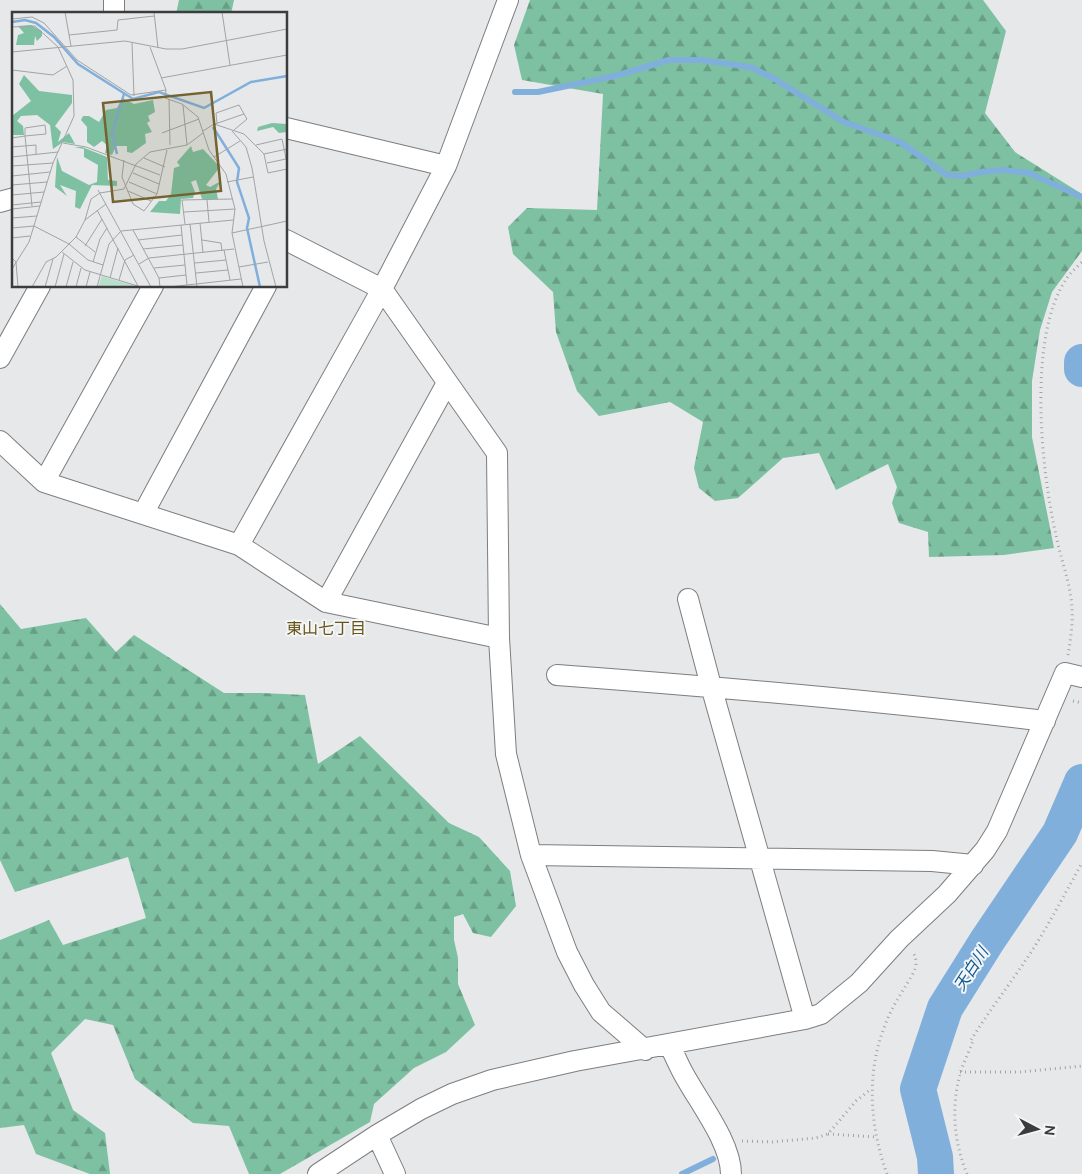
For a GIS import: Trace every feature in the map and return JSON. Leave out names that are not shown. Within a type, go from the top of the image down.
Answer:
[{"type":"street","points":[[239,545],[382,289],[446,166],[508,0]]},
{"type":"street","points":[[288,128],[446,166]]},
{"type":"street","points":[[288,244],[382,289],[496,453],[499,638],[506,754],[531,854],[567,952],[584,985],[602,1012],[645,1050]]},
{"type":"street","points":[[0,358],[39,288]]},
{"type":"street","points":[[44,482],[152,288]]},
{"type":"street","points":[[143,514],[265,288]]},
{"type":"street","points":[[326,602],[447,383]]},
{"type":"street","points":[[0,441],[44,482],[239,545],[326,602],[499,638]]},
{"type":"street","points":[[688,599],[805,1019]]},
{"type":"street","points":[[557,675],[711,686],[913,705],[1045,721]]},
{"type":"street","points":[[318,1174],[421,1109],[452,1094],[492,1080],[575,1061],[645,1050],[805,1019],[821,1014],[859,983],[974,865],[997,831],[1045,721],[1073,675]]},
{"type":"street","points":[[531,854],[932,861],[974,865]]},
{"type":"street","points":[[669,1044],[680,1067],[723,1141],[729,1158],[731,1174]]},
{"type":"street","points":[[377,1135],[395,1174]]},
{"type":"path","points":[[1073,675],[1072,600],[1056,536],[1044,462],[1041,375],[1046,334],[1051,313],[1067,278],[1082,262]]},
{"type":"path","points":[[966,1174],[960,1157],[955,1123],[956,1095],[960,1072],[973,1041],[971,1040],[988,1012],[1025,961],[1059,906],[1082,863]]},
{"type":"path","points":[[887,1174],[877,1137],[871,1089],[878,1045],[888,1018],[916,963],[915,955],[900,939]]},
{"type":"path","points":[[960,1072],[1020,1072],[1082,1066]]},
{"type":"path","points":[[828,1134],[856,1101],[871,1089]]},
{"type":"path","points":[[723,1141],[772,1142],[816,1138],[828,1134],[877,1137]]},
{"type":"green space","points":[[179,0],[234,0],[231,12],[176,12]]},
{"type":"green space","points":[[530,0],[983,0],[1006,31],[985,113],[1015,152],[1082,194],[1082,251],[1052,292],[1040,330],[1032,381],[1032,437],[1054,548],[1004,555],[929,557],[928,532],[899,523],[892,503],[897,487],[888,464],[836,490],[819,453],[783,458],[738,498],[715,501],[699,488],[694,468],[703,422],[670,402],[599,416],[577,391],[556,332],[553,292],[513,254],[508,227],[527,208],[597,210],[603,94],[522,80],[514,45]]},
{"type":"green space","points":[[0,604],[21,629],[86,618],[116,652],[134,635],[224,693],[305,695],[318,764],[360,736],[449,823],[479,837],[510,871],[516,906],[491,937],[473,933],[463,914],[454,917],[454,940],[458,958],[458,984],[475,1025],[446,1052],[414,1068],[374,1104],[370,1122],[280,1174],[249,1174],[229,1126],[193,1123],[135,1079],[113,1025],[85,1019],[51,1053],[73,1110],[105,1133],[110,1174],[90,1174],[36,1154],[24,1125],[0,1128],[0,940],[49,920],[63,945],[146,918],[128,857],[15,892],[0,860]]},
{"type":"waterway","points":[[515,92],[538,92],[615,76],[669,60],[701,60],[750,67],[773,78],[844,122],[900,142],[947,175],[963,176],[1004,170],[1029,173],[1082,197]]},
{"type":"waterway","name":"天白川","points":[[1082,362],[1082,369]]},
{"type":"waterway","name":"天白川","points":[[936,1174],[935,1157],[918,1089],[945,1008],[987,941],[1060,833],[1082,782]]},
{"type":"waterway","points":[[682,1174],[713,1159]]},
{"type":"district","name":"東山七丁目","points":[[326,628]]}]
